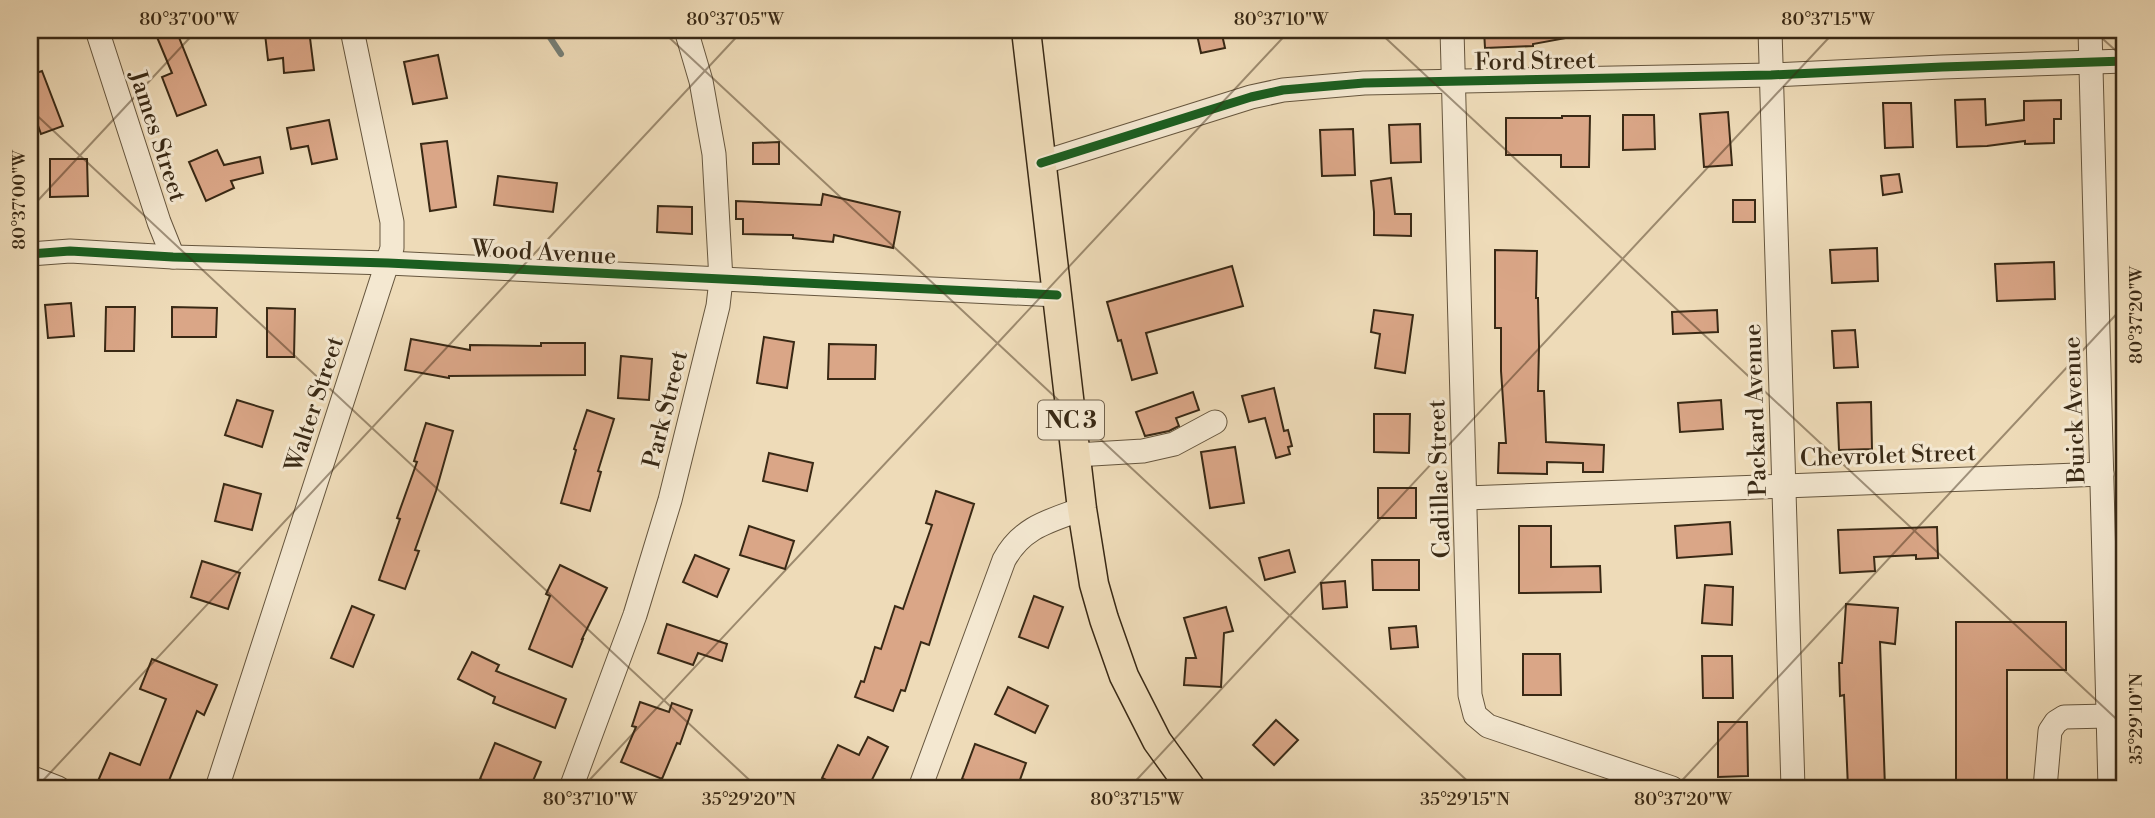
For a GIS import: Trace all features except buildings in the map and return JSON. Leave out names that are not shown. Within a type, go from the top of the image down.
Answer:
[{"type":"main road","name":"NC 3","points":[[1026,30],[1082,509],[1094,584],[1124,676],[1157,741],[1191,788]]},
{"type":"street","name":"James Street","points":[[97,30],[159,222],[173,257]]},
{"type":"street","name":"Walter Street","points":[[217,788],[392,248],[392,222],[352,30]]},
{"type":"street","name":"Park Street","points":[[571,788],[635,615],[670,500],[718,306],[721,280],[714,154],[701,81],[686,30]]},
{"type":"street","name":"Cadillac Street","points":[[1452,30],[1470,695],[1475,715],[1488,726],[1672,788]]},
{"type":"street","name":"Packard Avenue","points":[[1770,30],[1793,788]]},
{"type":"street","name":"Buick Avenue","points":[[2090,30],[2102,474],[2117,712],[2110,788]]},
{"type":"street","name":"Ford Street","points":[[1041,163],[1251,97],[1283,90],[1364,83],[1771,75],[1942,66],[2125,61]]},
{"type":"street","name":"Wood Avenue","points":[[30,254],[70,251],[173,257],[388,263],[1057,295]]},
{"type":"street","points":[[1076,455],[1153,449],[1174,444],[1215,422]]},
{"type":"street","name":"Chevrolet Street","points":[[1466,498],[2102,474]]},
{"type":"street","points":[[920,788],[1004,560],[1012,545],[1036,526],[1082,509]]},
{"type":"street","points":[[2045,788],[2050,731],[2056,722],[2064,717],[2117,712]]},
{"type":"street","points":[[30,778],[58,788]]},
{"type":"waterway","points":[[545,30],[561,54]]},
{"type":"cycle path","points":[[1041,163],[1251,97],[1283,90],[1364,83],[1771,75],[2125,61]]},
{"type":"cycle path","points":[[30,254],[70,251],[173,257],[388,263],[1057,295]]}]
